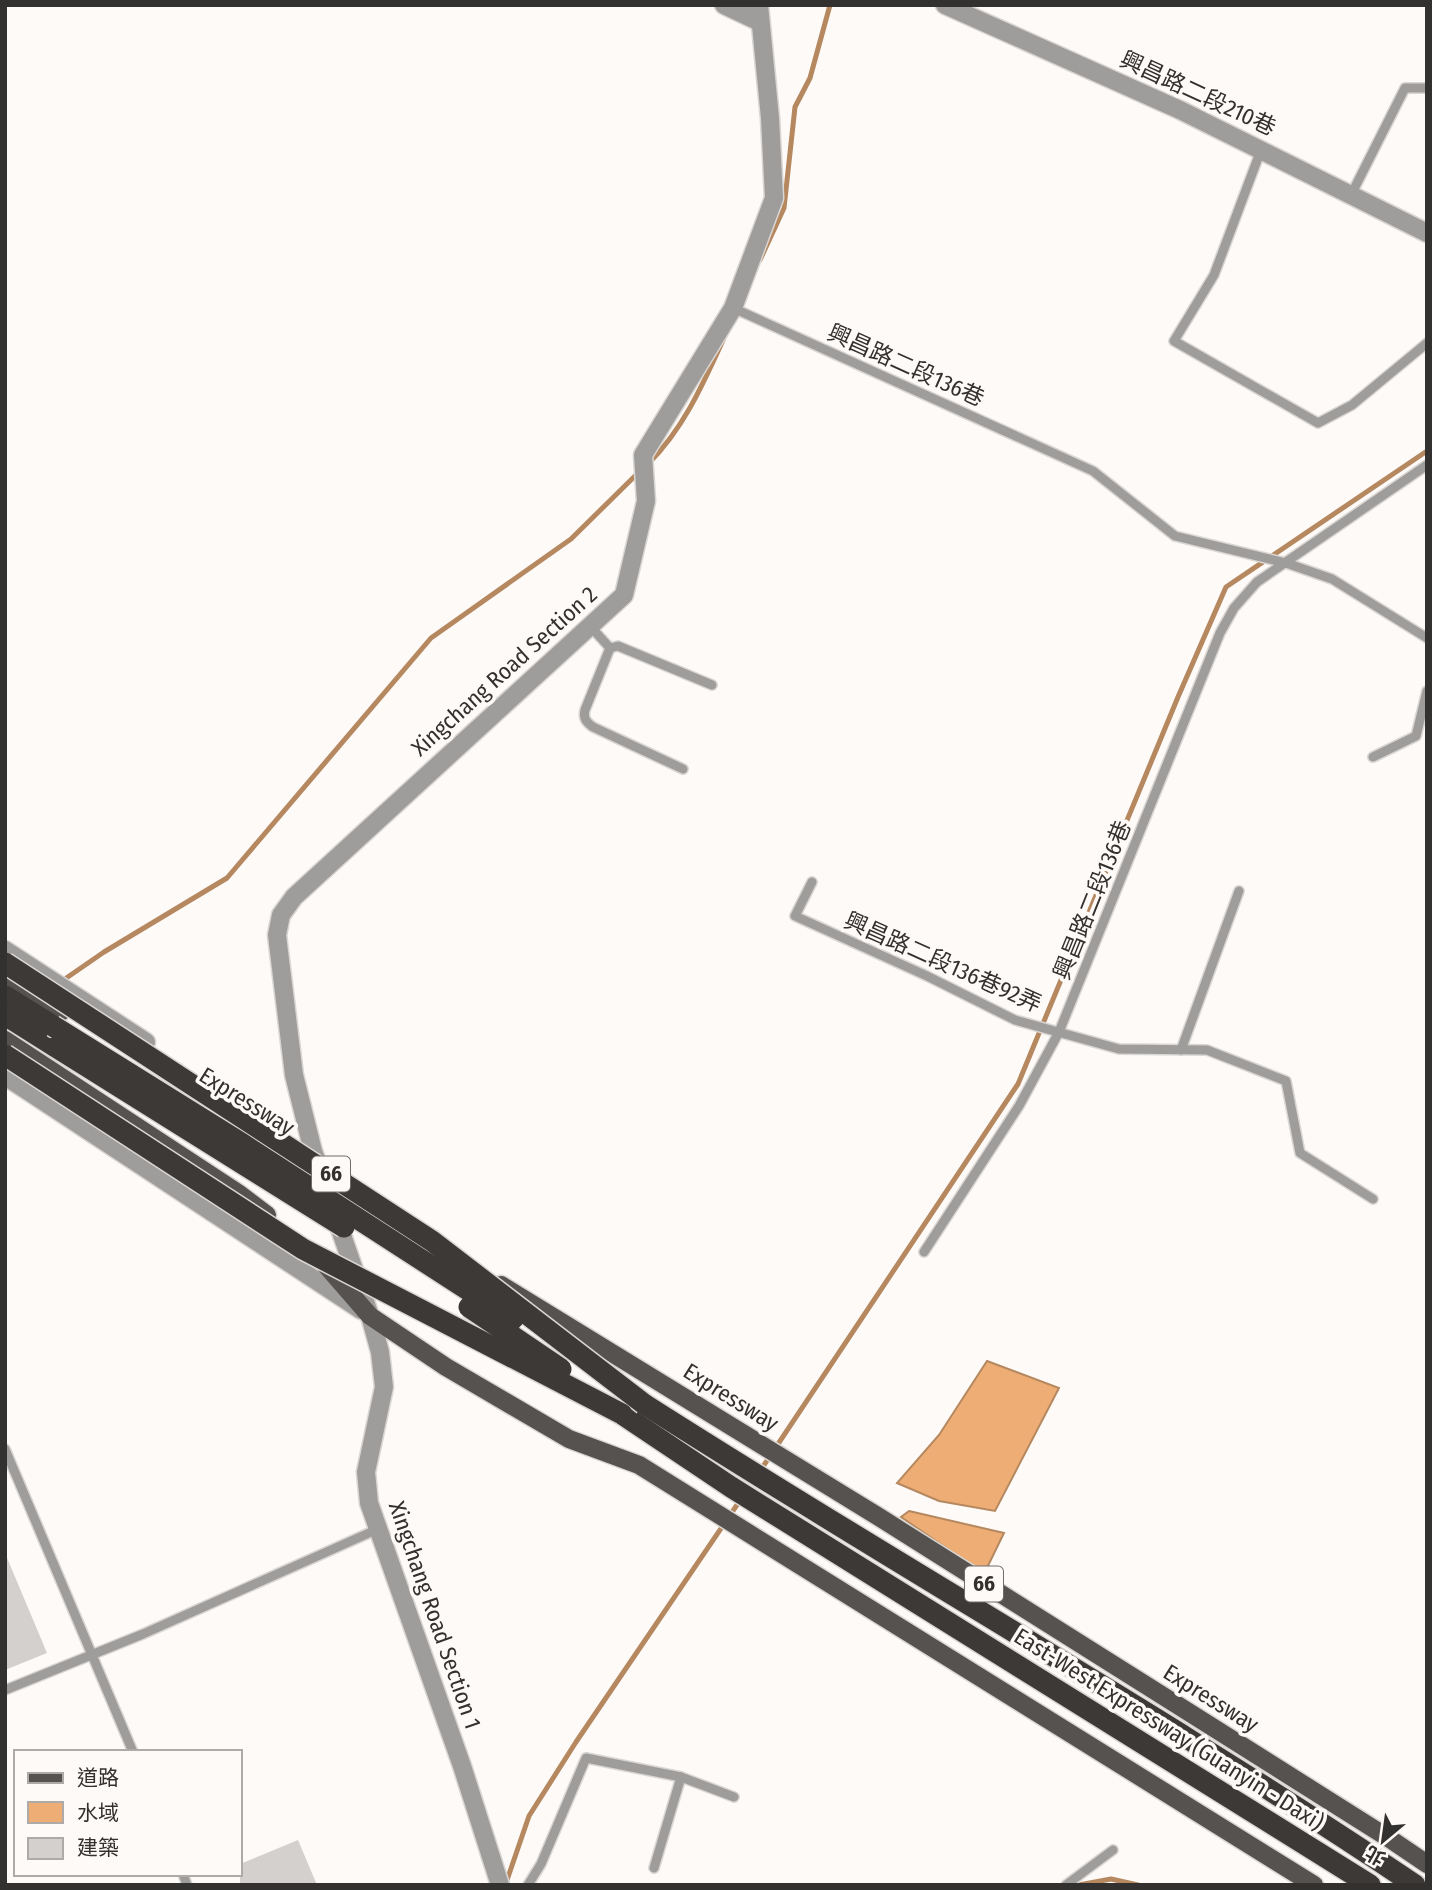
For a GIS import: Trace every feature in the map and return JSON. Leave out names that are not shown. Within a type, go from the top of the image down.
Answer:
[{"type":"highway","name":"66","points":[[5,963],[432,1241],[644,1404]]},
{"type":"highway","points":[[5,996],[241,1143],[644,1404]]},
{"type":"highway","points":[[5,1015],[429,1281],[577,1380],[622,1414]]},
{"type":"highway","name":"66","points":[[5,1055],[303,1250],[622,1414]]},
{"type":"highway","name":"East-West Expressway (Guanyin - Daxi)","points":[[644,1404],[1125,1700],[1415,1885]]},
{"type":"highway","name":"East-West Expressway (Guanyin - Daxi)","points":[[622,1414],[731,1487],[1370,1885]]},
{"type":"main road","name":"Expressway","points":[[5,976],[428,1244],[540,1307],[1427,1864]]},
{"type":"main road","points":[[5,1040],[238,1193],[312,1249],[370,1316],[446,1367],[569,1438],[639,1465],[1314,1885]]},
{"type":"street","points":[[724,5],[759,14]]},
{"type":"street","name":"興昌路二段210巷","points":[[945,5],[1180,110],[1427,233]]},
{"type":"street","name":"Xingchang Road Section 2","points":[[323,1178],[313,1151],[294,1075],[277,935],[281,915],[294,897],[624,595],[646,501],[643,455],[733,308],[774,198],[771,118],[759,14]]},
{"type":"street","name":"Expressway","points":[[5,950],[313,1151]]},
{"type":"street","points":[[5,1076],[370,1316]]},
{"type":"street","name":"Xingchang Road Section 1","points":[[323,1178],[380,1352],[384,1387],[366,1472],[369,1503],[462,1766],[500,1885]]},
{"type":"lane","points":[[1351,195],[1405,88],[1427,88]]},
{"type":"lane","points":[[1261,150],[1214,275],[1174,341],[1318,424],[1352,404],[1427,343]]},
{"type":"lane","name":"興昌路二段136巷","points":[[733,308],[1093,471],[1175,536],[1286,563],[1332,579],[1427,638]]},
{"type":"lane","name":"興昌路二段136巷","points":[[924,1252],[1019,1106],[1059,1032],[1220,633],[1234,608],[1257,582],[1427,465]]},
{"type":"lane","points":[[590,626],[610,648]]},
{"type":"lane","points":[[610,648],[618,646],[712,685]]},
{"type":"lane","points":[[610,648],[585,710],[586,721],[593,727],[683,769]]},
{"type":"lane","points":[[1373,757],[1416,736],[1427,691]]},
{"type":"lane","name":"興昌路二段136巷92弄","points":[[812,882],[795,916],[928,976],[1015,1020],[1119,1049],[1207,1051],[1286,1081],[1300,1153],[1373,1199]]},
{"type":"lane","points":[[1181,1050],[1239,891]]},
{"type":"lane","points":[[5,1449],[132,1750]]},
{"type":"lane","points":[[5,1690],[143,1634],[378,1529]]},
{"type":"lane","points":[[528,1885],[541,1864],[586,1758],[681,1777],[733,1797]]},
{"type":"lane","points":[[654,1868],[681,1777]]},
{"type":"lane","points":[[1066,1885],[1113,1850]]},
{"type":"water","points":[[987,1361],[1059,1388],[995,1511],[939,1501],[897,1483],[939,1435]]},
{"type":"water","points":[[909,1511],[1004,1533],[984,1574],[901,1517]]},
{"type":"building","points":[[5,1553],[47,1653],[5,1670]]},
{"type":"building","points":[[298,1840],[317,1885],[240,1885],[242,1863]]},
{"type":"waterway","points":[[760,260],[784,208],[795,107],[810,78],[830,5]]},
{"type":"waterway","points":[[648,464],[682,420],[724,338]]},
{"type":"waterway","points":[[760,1471],[1018,1084],[1226,587],[1427,451]]},
{"type":"waterway","points":[[62,981],[104,952],[227,878],[431,638],[571,539],[638,473]]},
{"type":"waterway","points":[[506,1883],[529,1816],[741,1499]]},
{"type":"waterway","points":[[1079,1885],[1111,1879],[1138,1885]]}]
